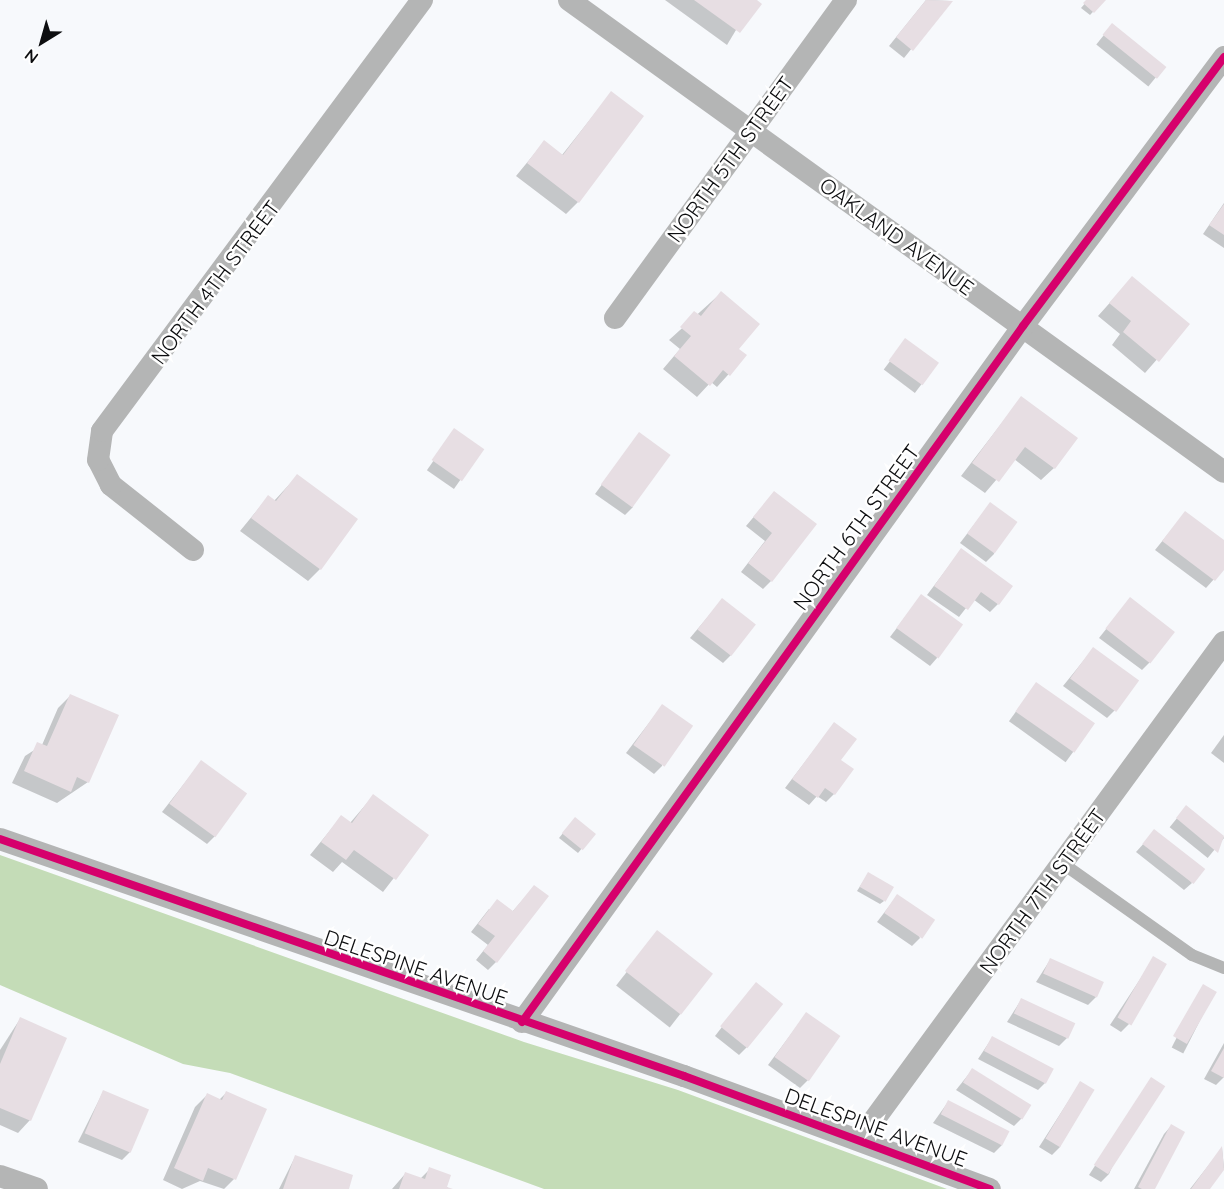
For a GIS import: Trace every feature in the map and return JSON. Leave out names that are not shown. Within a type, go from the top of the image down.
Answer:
[{"type":"street","name":"NORTH 4TH STREET","points":[[193,550],[107,479],[98,459],[102,431],[422,0]]},
{"type":"street","name":"OAKLAND AVENUE","points":[[569,0],[1224,472]]},
{"type":"street","name":"NORTH 5TH STREET","points":[[615,318],[846,0]]},
{"type":"street","name":"NORTH 6TH STREET","points":[[522,1022],[1023,326],[1224,57]]},
{"type":"street","name":"NORTH 7TH STREET","points":[[860,1139],[1224,642]]},
{"type":"street","name":"DELESPINE AVENUE","points":[[0,839],[860,1139],[990,1189]]},
{"type":"street","points":[[2,1181],[37,1189]]},
{"type":"lane","points":[[1062,863],[1192,955],[1224,968]]},
{"type":"green space","points":[[0,855],[524,1042],[678,1090],[947,1189],[544,1189],[230,1073],[183,1064],[0,985]]},
{"type":"building","points":[[694,0],[757,0],[762,4],[740,33]]},
{"type":"building","points":[[926,0],[953,1],[913,51],[896,37]]},
{"type":"building","points":[[1086,0],[1106,0],[1094,13],[1083,3]]},
{"type":"building","points":[[1112,23],[1166,67],[1157,79],[1103,35]]},
{"type":"building","points":[[611,91],[644,116],[579,203],[527,163],[544,140],[563,155]]},
{"type":"building","points":[[1224,204],[1224,235],[1209,225]]},
{"type":"building","points":[[1132,276],[1190,324],[1159,362],[1123,332],[1131,321],[1109,303]]},
{"type":"building","points":[[721,291],[760,324],[739,349],[747,355],[730,376],[723,370],[710,386],[674,356],[691,336],[680,327],[694,311],[701,316]]},
{"type":"building","points":[[905,338],[939,363],[923,385],[889,361]]},
{"type":"building","points":[[1021,396],[1078,438],[1055,469],[1025,447],[999,482],[972,463]]},
{"type":"building","points":[[454,428],[484,449],[462,481],[432,460]]},
{"type":"building","points":[[639,432],[671,455],[632,508],[601,485]]},
{"type":"building","points":[[297,474],[358,519],[321,570],[251,518],[268,495],[276,501]]},
{"type":"building","points":[[774,491],[817,524],[772,582],[748,563],[772,533],[753,517]]},
{"type":"building","points":[[990,502],[1018,522],[995,554],[967,534]]},
{"type":"building","points":[[1185,511],[1224,540],[1224,570],[1215,581],[1162,541]]},
{"type":"building","points":[[961,548],[1013,586],[999,605],[981,592],[968,610],[934,586]]},
{"type":"building","points":[[921,594],[963,625],[938,659],[896,628]]},
{"type":"building","points":[[1130,597],[1175,632],[1150,664],[1105,629]]},
{"type":"building","points":[[722,598],[756,624],[731,656],[697,630]]},
{"type":"building","points":[[1093,647],[1139,681],[1116,712],[1070,679]]},
{"type":"building","points":[[1036,682],[1095,723],[1074,753],[1015,711]]},
{"type":"building","points":[[70,694],[119,715],[89,783],[77,777],[71,792],[24,771],[37,742],[47,746]]},
{"type":"building","points":[[662,704],[693,726],[664,767],[633,745]]},
{"type":"building","points":[[834,722],[857,739],[841,760],[854,769],[835,795],[825,788],[818,798],[792,779]]},
{"type":"building","points":[[201,760],[247,794],[215,837],[169,804]]},
{"type":"building","points":[[373,794],[429,835],[396,880],[354,850],[346,860],[321,842],[341,815],[352,823]]},
{"type":"building","points":[[1186,805],[1224,836],[1218,853],[1176,818]]},
{"type":"building","points":[[575,817],[596,834],[583,850],[562,833]]},
{"type":"building","points":[[1154,829],[1205,869],[1194,884],[1142,844]]},
{"type":"building","points":[[868,872],[894,887],[885,902],[860,887]]},
{"type":"building","points":[[534,885],[549,896],[497,963],[483,951],[495,936],[478,924],[497,899],[513,911]]},
{"type":"building","points":[[897,894],[935,920],[922,939],[884,913]]},
{"type":"building","points":[[657,930],[713,974],[681,1015],[625,971]]},
{"type":"building","points":[[1153,956],[1167,964],[1131,1025],[1118,1017]]},
{"type":"building","points":[[1050,958],[1104,982],[1097,998],[1043,974]]},
{"type":"building","points":[[756,982],[783,1004],[747,1048],[720,1026]]},
{"type":"building","points":[[1203,984],[1217,992],[1187,1044],[1173,1036]]},
{"type":"building","points":[[1021,998],[1075,1023],[1068,1039],[1014,1013]]},
{"type":"building","points":[[806,1012],[840,1036],[809,1081],[774,1057]]},
{"type":"building","points":[[20,1017],[67,1038],[31,1121],[0,1108],[0,1064]]},
{"type":"building","points":[[992,1036],[1054,1069],[1046,1084],[984,1051]]},
{"type":"building","points":[[1224,1048],[1224,1078],[1211,1071]]},
{"type":"building","points":[[972,1068],[1031,1105],[1022,1120],[963,1082]]},
{"type":"building","points":[[1151,1077],[1165,1086],[1108,1174],[1094,1165]]},
{"type":"building","points":[[1080,1081],[1095,1090],[1060,1147],[1045,1138]]},
{"type":"building","points":[[103,1090],[149,1110],[131,1153],[85,1133]]},
{"type":"building","points":[[226,1091],[267,1109],[236,1180],[208,1168],[203,1181],[174,1168],[207,1093],[222,1100]]},
{"type":"building","points":[[948,1100],[1009,1131],[1002,1146],[941,1114]]},
{"type":"building","points":[[1171,1124],[1185,1132],[1155,1189],[1142,1189],[1138,1187]]},
{"type":"building","points":[[1222,1146],[1224,1170],[1210,1189],[1191,1189]]},
{"type":"building","points":[[295,1155],[353,1175],[349,1189],[283,1189]]},
{"type":"building","points":[[429,1167],[451,1175],[447,1187],[453,1189],[399,1189],[405,1172],[425,1179]]},
{"type":"cycle path","points":[[522,1022],[1023,326],[1224,57]]},
{"type":"cycle path","points":[[0,839],[684,1076],[990,1189]]}]
